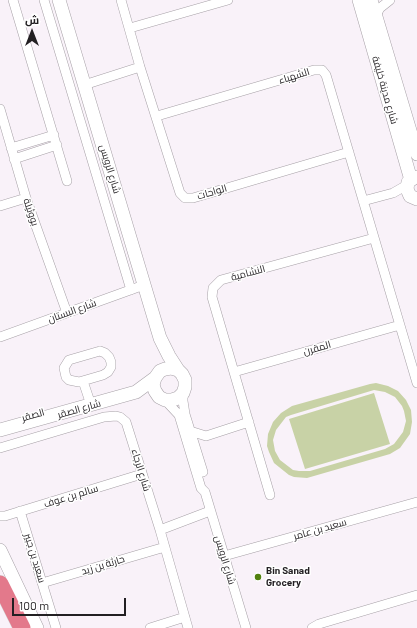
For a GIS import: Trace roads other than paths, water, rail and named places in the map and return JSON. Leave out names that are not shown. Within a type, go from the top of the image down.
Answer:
[{"type":"highway","points":[[0,584],[22,628]]},
{"type":"street","points":[[13,0],[67,181]]},
{"type":"street","points":[[44,0],[131,290]]},
{"type":"street","name":"شارع الرويس","points":[[59,0],[160,338],[178,370]]},
{"type":"street","name":"الواحات","points":[[121,0],[140,67],[157,116],[180,193],[185,198],[193,198],[349,152]]},
{"type":"street","points":[[130,28],[228,0]]},
{"type":"street","name":"شارع مدينة خليفة","points":[[359,0],[412,181],[408,193],[416,200]]},
{"type":"street","name":"شارع مدينة خليفة","points":[[371,0],[417,154]]},
{"type":"street","points":[[376,15],[380,8],[390,0]]},
{"type":"street","points":[[84,85],[140,67]]},
{"type":"street","name":"الشهباء","points":[[157,116],[314,70],[322,70],[326,75],[417,383]]},
{"type":"street","name":"بووثيلة","points":[[0,109],[1,120],[26,198],[67,313]]},
{"type":"street","points":[[11,148],[54,135]]},
{"type":"street","points":[[14,159],[56,145]]},
{"type":"street","points":[[363,201],[393,193],[412,181]]},
{"type":"street","points":[[393,193],[416,200]]},
{"type":"street","points":[[0,206],[26,198]]},
{"type":"street","name":"النشامية","points":[[270,495],[212,297],[213,288],[222,280],[374,238]]},
{"type":"street","name":"شارع البستان","points":[[0,337],[144,285]]},
{"type":"street","name":"المقرن","points":[[234,372],[400,325]]},
{"type":"street","name":"شارع الرويس","points":[[157,375],[161,359],[160,338]]},
{"type":"street","points":[[100,351],[106,353],[111,362],[111,367],[108,372],[83,381],[74,382],[66,377],[64,368],[69,360],[100,351]]},
{"type":"street","points":[[162,398],[172,400],[178,398],[183,393],[186,387],[185,380],[178,370],[171,368],[165,369],[157,375],[153,385],[155,391],[162,398],[179,415],[201,488],[205,492],[207,487],[190,431],[184,407],[183,393]]},
{"type":"street","name":"شارع الصقر","points":[[0,430],[136,392],[157,375]]},
{"type":"street","points":[[83,381],[89,399]]},
{"type":"street","name":"الصقر","points":[[0,424],[119,391],[136,392]]},
{"type":"street","name":"شارع الصقر","points":[[0,437],[137,399],[162,398]]},
{"type":"street","name":"شارع الرجاء","points":[[0,448],[87,422],[116,416],[120,417],[126,422],[160,530],[188,628]]},
{"type":"street","points":[[190,431],[206,436],[249,422]]},
{"type":"street","points":[[196,451],[206,436]]},
{"type":"street","name":"سالم بن عوف","points":[[0,516],[142,474]]},
{"type":"street","name":"شارع الرويس","points":[[205,492],[246,628]]},
{"type":"street","name":"سعيد بن عامر","points":[[224,556],[417,502]]},
{"type":"street","points":[[160,530],[210,511]]},
{"type":"street","name":"سعيد بن جبير","points":[[17,512],[56,628]]},
{"type":"street","name":"حارثة بن زيد","points":[[42,583],[165,547]]},
{"type":"street","points":[[0,550],[37,628]]},
{"type":"street","points":[[312,628],[319,624],[417,595]]},
{"type":"street","points":[[150,628],[184,617]]},
{"type":"place","name":"Bin Sanad Grocery","points":[[258,577]]}]
